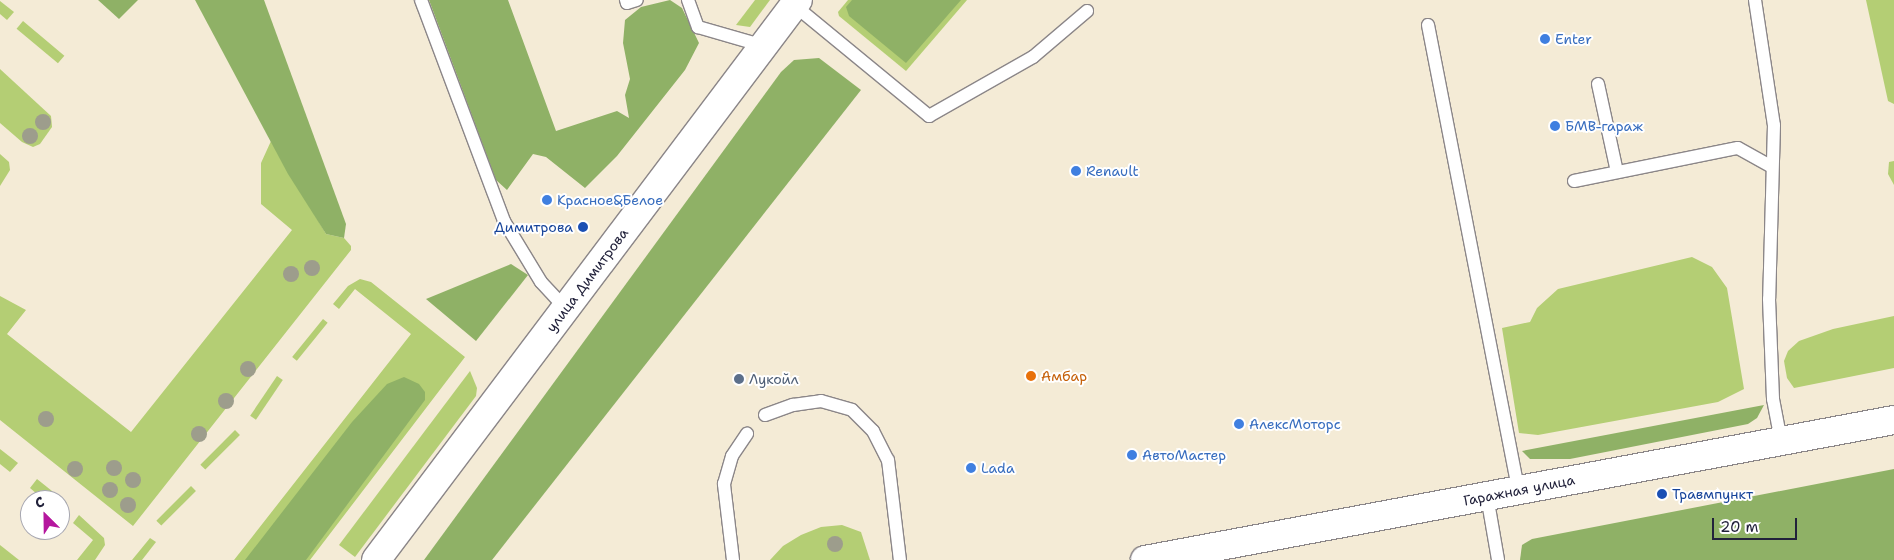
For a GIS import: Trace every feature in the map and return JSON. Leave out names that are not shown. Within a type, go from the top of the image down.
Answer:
[{"type":"street","name":"улица Димитрова","points":[[376,560],[796,3]]},
{"type":"street","name":"Гаражная улица","points":[[1157,559],[1894,420]]},
{"type":"lane","points":[[421,0],[504,221],[542,282],[566,309]]},
{"type":"lane","points":[[626,0],[627,4],[637,0]]},
{"type":"lane","points":[[688,0],[698,27],[764,46]]},
{"type":"lane","points":[[1754,0],[1774,125],[1771,166],[1769,299],[1774,399],[1782,441]]},
{"type":"lane","points":[[796,3],[929,116],[1033,57],[1087,11]]},
{"type":"lane","points":[[1428,25],[1518,490]]},
{"type":"lane","points":[[1598,84],[1617,172]]},
{"type":"lane","points":[[1574,181],[1738,148],[1771,166]]},
{"type":"lane","points":[[766,415],[793,405],[822,401],[852,410],[873,431],[888,460],[900,560]]},
{"type":"lane","points":[[733,560],[724,484],[732,456],[747,434]]},
{"type":"lane","points":[[1487,496],[1498,560]]},
{"type":"green space","points":[[98,0],[138,0],[119,19]]},
{"type":"green space","points":[[195,0],[264,0],[346,224],[344,238],[326,234],[288,174]]},
{"type":"green space","points":[[429,0],[508,0],[556,131],[617,111],[629,118],[625,95],[630,79],[623,43],[625,20],[641,7],[670,0],[682,8],[699,43],[685,70],[617,156],[585,188],[546,157],[533,154],[507,190],[496,180]]},
{"type":"green space","points":[[755,0],[770,0],[750,27],[736,25]]},
{"type":"green space","points":[[848,0],[967,0],[906,71],[839,16],[838,12]]},
{"type":"green space","points":[[852,0],[961,0],[906,63],[849,16],[846,7]]},
{"type":"green space","points":[[1866,0],[1894,0],[1894,104],[1888,101]]},
{"type":"green space","points":[[0,1],[14,12],[7,20],[0,14]]},
{"type":"green space","points":[[23,21],[64,56],[58,63],[17,29]]},
{"type":"green space","points":[[819,58],[861,90],[492,560],[424,560],[781,72],[794,60]]},
{"type":"green space","points":[[0,69],[51,116],[52,127],[40,144],[33,147],[22,142],[0,123]]},
{"type":"green space","points":[[271,141],[326,234],[344,238],[351,246],[351,250],[133,526],[0,420],[0,296],[26,310],[7,334],[131,432],[292,230],[261,204],[261,163]]},
{"type":"green space","points":[[0,154],[9,162],[10,170],[0,186]]},
{"type":"green space","points":[[1894,161],[1894,185],[1888,174],[1889,162]]},
{"type":"green space","points":[[1692,257],[1712,267],[1727,288],[1744,389],[1718,402],[1538,435],[1519,433],[1502,328],[1530,322],[1537,308],[1558,289]]},
{"type":"green space","points":[[511,264],[528,275],[476,341],[426,299]]},
{"type":"green space","points":[[360,279],[371,282],[465,357],[310,560],[234,560],[411,334],[355,289],[339,309],[333,304],[348,286]]},
{"type":"green space","points":[[1894,316],[1894,368],[1794,388],[1787,378],[1784,361],[1788,351],[1799,341],[1833,329]]},
{"type":"green space","points":[[323,319],[328,323],[297,361],[292,357]]},
{"type":"green space","points":[[470,371],[477,388],[476,396],[355,557],[339,545]]},
{"type":"green space","points":[[277,376],[283,380],[256,420],[250,416]]},
{"type":"green space","points":[[404,377],[419,384],[425,392],[425,400],[306,560],[245,560],[352,422],[387,384]]},
{"type":"green space","points":[[1764,405],[1757,418],[1748,424],[1570,459],[1530,459],[1522,451]]},
{"type":"green space","points":[[235,430],[240,435],[205,470],[200,465]]},
{"type":"green space","points":[[0,449],[18,463],[10,472],[0,464]]},
{"type":"green space","points":[[1894,469],[1894,560],[1520,560],[1522,545],[1532,539]]},
{"type":"green space","points":[[37,479],[51,490],[32,490],[30,488]]},
{"type":"green space","points":[[191,486],[196,491],[161,526],[156,521]]},
{"type":"green space","points":[[79,515],[104,538],[105,545],[95,560],[77,560],[93,540],[73,523]]},
{"type":"green space","points":[[842,525],[861,532],[870,560],[770,560],[783,546],[801,535],[821,527]]},
{"type":"green space","points":[[150,538],[156,542],[142,560],[132,560]]},
{"type":"green space","points":[[0,545],[19,560],[0,560]]},
{"type":"place","name":"Enter","points":[[1545,39]]},
{"type":"place","name":"БМВ-гараж","points":[[1555,126]]},
{"type":"place","name":"Renault","points":[[1076,171]]},
{"type":"place","name":"Красное&Белое","points":[[547,200]]},
{"type":"place","name":"Димитрова","points":[[583,227]]},
{"type":"place","name":"Амбар","points":[[1031,376]]},
{"type":"place","name":"Лукойл","points":[[739,379]]},
{"type":"place","name":"АлексМоторс","points":[[1239,424]]},
{"type":"place","name":"АвтоМастер","points":[[1132,455]]},
{"type":"place","name":"Lada","points":[[971,468]]},
{"type":"place","name":"Травмпункт","points":[[1662,494]]}]
